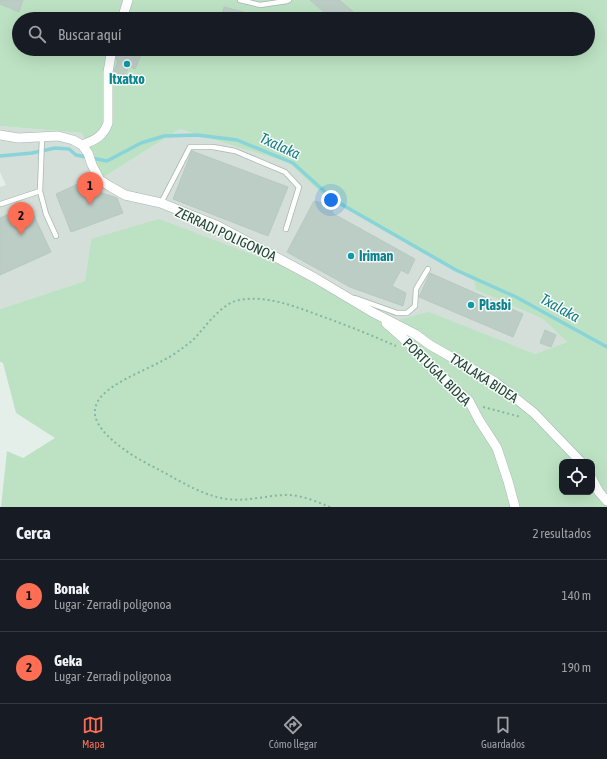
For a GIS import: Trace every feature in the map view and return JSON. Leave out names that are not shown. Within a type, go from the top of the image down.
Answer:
[{"type":"street","points":[[124,12],[128,0]]},
{"type":"street","points":[[0,135],[42,142],[58,136],[73,140],[85,149],[100,137],[108,123],[108,72],[111,56]]},
{"type":"street","name":"ZERRADI POLIGONOA","points":[[85,149],[100,180],[125,195],[160,203],[218,226],[315,278],[372,312]]},
{"type":"street","name":"PORTUGAL BIDEA","points":[[372,312],[401,336],[469,401],[496,448],[508,481],[515,507]]},
{"type":"street","name":"TXALAKA BIDEA","points":[[372,312],[415,334],[430,345],[495,382],[534,412],[578,459]]},
{"type":"street","points":[[595,485],[607,501]]},
{"type":"lane","points":[[240,0],[260,4],[289,0]]},
{"type":"lane","points":[[42,142],[40,191],[46,214],[56,236]]},
{"type":"lane","points":[[160,203],[190,147],[213,147],[235,151],[285,172],[299,187],[286,229]]},
{"type":"lane","points":[[1,204],[40,191]]},
{"type":"lane","points":[[339,292],[397,313],[407,313],[415,306],[416,289],[428,269]]},
{"type":"path","points":[[330,507],[306,498],[289,495],[248,500],[226,499],[199,492],[124,450],[106,434],[97,422],[95,407],[100,396],[108,390],[125,379],[152,367],[177,352],[192,341],[228,304],[238,300],[261,300],[285,303],[352,327],[398,346]]},
{"type":"path","points":[[469,401],[488,409],[523,417]]},
{"type":"shaded area","points":[[0,126],[82,133],[99,180],[180,129],[289,163],[325,197],[475,281],[476,290],[543,319],[567,342],[535,354],[429,313],[386,323],[91,239],[85,281],[0,309],[0,187],[6,185],[0,172]]},
{"type":"green space","points":[[0,0],[607,0],[607,507],[1,507],[7,451],[23,458],[55,438],[16,413],[3,363],[0,362],[0,309],[85,281],[91,239],[159,219],[280,265],[386,323],[429,312],[535,354],[567,342],[543,319],[476,290],[474,281],[325,197],[289,163],[180,129],[99,180],[82,133],[0,126]]},
{"type":"building","points":[[0,0],[23,0],[19,12],[0,4]]},
{"type":"building","points":[[310,0],[339,0],[354,12],[324,12]]},
{"type":"building","points":[[224,7],[243,12],[223,12]]},
{"type":"building","name":"Itxatxo","points":[[117,56],[141,56],[135,69],[129,66],[125,76],[114,71],[118,61],[116,60]]},
{"type":"building","points":[[192,151],[288,187],[268,236],[173,199]]},
{"type":"building","points":[[80,183],[83,190],[95,185],[99,192],[117,198],[123,213],[71,232],[56,194]]},
{"type":"building","name":"Iriman","points":[[314,201],[334,206],[332,213],[415,259],[408,274],[401,270],[392,286],[406,293],[403,306],[350,287],[287,252]]},
{"type":"building","points":[[29,205],[51,252],[0,275],[0,218]]},
{"type":"building","name":"Plasbi","points":[[430,273],[523,314],[513,337],[419,297]]},
{"type":"building","points":[[545,330],[556,335],[551,347],[540,343]]},
{"type":"waterway","name":"Txalaka","points":[[0,156],[32,153],[55,148],[69,149],[76,155],[107,161],[141,143],[164,136],[197,135],[237,140],[293,163],[334,200],[456,270],[516,297],[607,347]]},
{"type":"place","name":"Itxatxo","points":[[127,64]]},
{"type":"place","name":"Bonak","points":[[90,205]]},
{"type":"place","name":"Geka","points":[[21,235]]},
{"type":"place","name":"Iriman","points":[[351,256]]},
{"type":"place","name":"Plasbi","points":[[471,305]]}]
